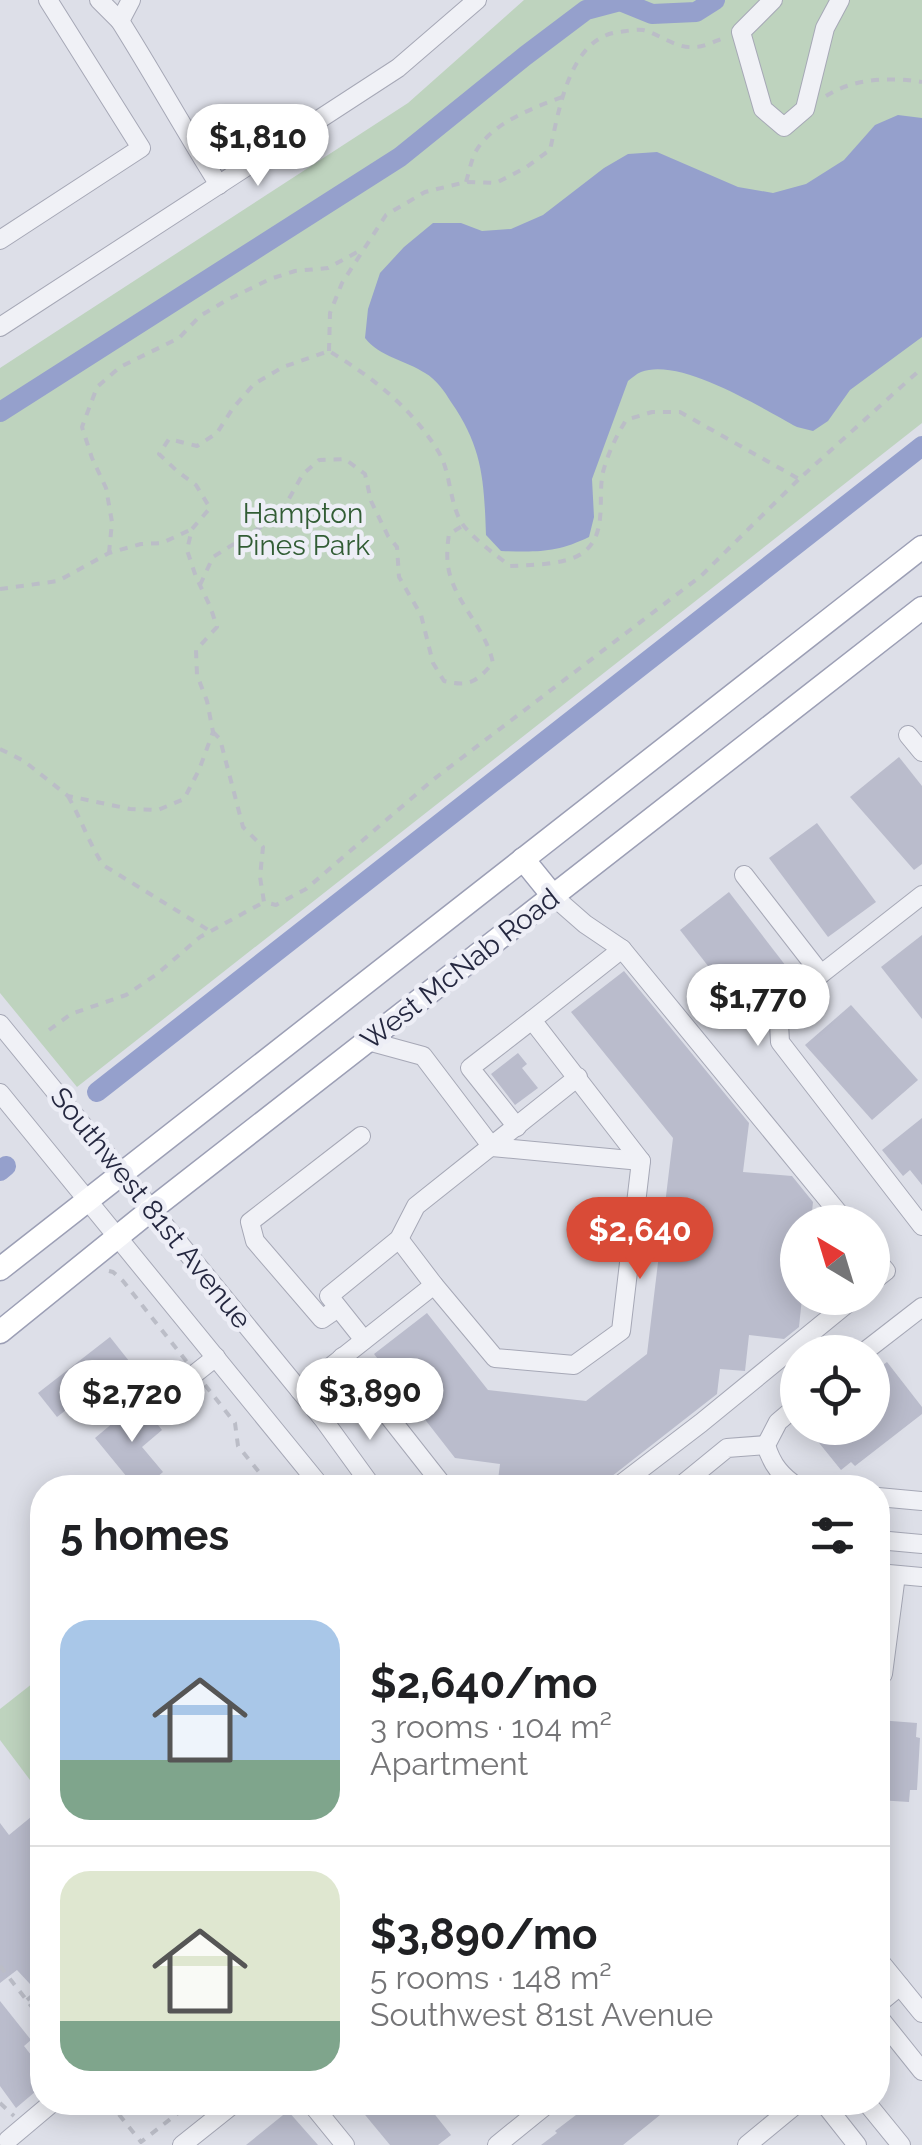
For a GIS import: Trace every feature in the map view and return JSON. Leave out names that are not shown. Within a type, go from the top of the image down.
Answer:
[{"type":"main road","name":"West McNab Road","points":[[0,1269],[922,547]]},
{"type":"main road","name":"West McNab Road","points":[[0,1332],[922,608]]},
{"type":"main road","points":[[523,859],[553,896]]},
{"type":"street","points":[[0,240],[142,148],[48,0]]},
{"type":"street","points":[[100,0],[120,21],[220,185]]},
{"type":"street","points":[[120,21],[131,0]]},
{"type":"street","points":[[0,328],[398,68],[477,0]]},
{"type":"street","points":[[773,0],[741,32],[763,109],[784,127],[805,109],[825,28],[840,0]]},
{"type":"street","points":[[908,735],[922,752]]},
{"type":"street","points":[[744,874],[821,974]]},
{"type":"street","points":[[922,895],[811,982],[780,1023],[780,1042],[922,1226]]},
{"type":"street","points":[[553,896],[622,949],[832,1205]]},
{"type":"street","points":[[517,1127],[470,1068],[622,949]]},
{"type":"street","points":[[399,1239],[495,1358],[574,1366],[621,1331],[641,1162],[532,1020]]},
{"type":"street","name":"Southwest 81st Avenue","points":[[0,1024],[300,1391],[363,1475]]},
{"type":"street","points":[[368,1041],[423,1056],[492,1146],[641,1162]]},
{"type":"street","points":[[364,1340],[329,1296],[399,1239],[416,1206],[578,1077]]},
{"type":"street","name":"Southwest 81st Avenue","points":[[0,1093],[311,1475]]},
{"type":"street","points":[[338,1308],[322,1319],[255,1241],[250,1222],[361,1136]]},
{"type":"street","points":[[300,1391],[434,1285]]},
{"type":"street","points":[[886,1335],[922,1307]]},
{"type":"street","points":[[633,1475],[833,1315]]},
{"type":"street","points":[[168,1395],[216,1357]]},
{"type":"street","points":[[342,1357],[435,1475]]},
{"type":"street","points":[[780,1420],[766,1445],[772,1464],[782,1475]]},
{"type":"street","points":[[694,1475],[726,1448],[766,1445]]},
{"type":"street","points":[[890,1498],[922,1501]]},
{"type":"street","points":[[890,1541],[922,1544]]},
{"type":"street","points":[[890,1574],[922,1577]]},
{"type":"street","points":[[890,1973],[922,2013]]},
{"type":"street","points":[[890,1994],[900,1986]]},
{"type":"street","points":[[890,2031],[922,2071]]},
{"type":"street","points":[[7,2138],[36,2115]]},
{"type":"street","points":[[182,2145],[220,2115]]},
{"type":"street","points":[[321,2115],[345,2145]]},
{"type":"street","points":[[497,2145],[534,2115]]},
{"type":"street","points":[[747,2145],[783,2115]]},
{"type":"street","points":[[833,2115],[857,2145]]},
{"type":"street","points":[[877,2115],[901,2145]]},
{"type":"path","points":[[328,351],[330,313],[342,283],[386,216],[425,192],[466,182],[496,183],[550,150],[563,97],[584,49],[606,33],[641,30],[696,48],[741,32]]},
{"type":"path","points":[[805,109],[838,88],[872,80],[922,82]]},
{"type":"path","points":[[466,182],[476,152],[500,126],[563,97]]},
{"type":"path","points":[[110,554],[112,522],[106,488],[82,426],[98,387],[120,367],[179,338],[200,316],[227,300],[295,270],[328,268],[362,250]]},
{"type":"path","points":[[0,589],[58,581],[110,554],[141,544],[162,543],[192,529],[210,508],[196,485],[160,454],[169,440],[197,446],[217,434],[254,384],[283,367],[328,351],[362,370],[419,424],[441,454],[459,521],[510,566],[551,563],[581,554],[596,538],[602,476],[611,446],[626,420],[652,412],[680,412],[799,479]]},
{"type":"path","points":[[49,1030],[71,1014],[126,995],[200,937],[264,902],[276,905],[306,889],[434,779],[700,576],[799,479],[922,368]]},
{"type":"path","points":[[200,584],[214,557],[268,522],[286,504],[303,474],[319,460],[346,459],[366,474],[371,501],[397,547],[399,577],[421,616],[433,663],[444,681],[462,685],[478,679],[493,662],[489,644],[449,574],[449,534],[464,525]]},
{"type":"path","points":[[68,796],[130,809],[158,810],[184,798],[199,770],[213,732],[197,676],[196,650],[217,627],[187,550],[192,529]]},
{"type":"path","points":[[213,732],[220,738],[243,827],[263,848],[260,877],[264,902]]},
{"type":"path","points":[[0,750],[24,761],[68,796],[102,865],[210,932]]},
{"type":"path","points":[[102,1274],[113,1272],[122,1281],[236,1423],[238,1446],[261,1475]]},
{"type":"path","points":[[0,1966],[30,2003]]},
{"type":"path","points":[[118,2115],[139,2144],[176,2115]]},
{"type":"green space","name":"Hampton Pines Park","points":[[524,0],[922,0],[922,423],[77,1087],[0,993],[0,368],[408,103]]},
{"type":"green space","points":[[30,1685],[30,1780],[0,1740],[0,1709]]},
{"type":"water","points":[[898,115],[922,118],[922,337],[850,390],[828,421],[813,431],[797,427],[698,378],[658,369],[639,373],[628,381],[592,479],[594,517],[589,537],[546,550],[501,551],[486,535],[476,450],[449,398],[429,376],[378,350],[365,338],[368,309],[380,273],[433,223],[461,223],[482,231],[511,229],[543,215],[628,154],[657,152],[738,187],[773,193],[806,184],[844,160],[875,125]]},
{"type":"building","points":[[899,757],[922,786],[922,864],[914,870],[850,797]]},
{"type":"building","points":[[817,823],[876,902],[828,937],[769,858]]},
{"type":"building","points":[[729,892],[789,970],[740,1007],[680,930]]},
{"type":"building","points":[[922,935],[922,1019],[881,967]]},
{"type":"building","points":[[624,971],[749,1123],[743,1172],[792,1176],[813,1202],[780,1205],[780,1315],[800,1315],[799,1327],[789,1335],[780,1335],[780,1339],[749,1335],[745,1371],[720,1369],[717,1394],[613,1475],[499,1475],[500,1464],[455,1458],[374,1354],[427,1313],[488,1390],[586,1401],[647,1354],[673,1138],[571,1012]]},
{"type":"building","points":[[851,1005],[918,1080],[872,1120],[805,1045]]},
{"type":"building","points":[[518,1053],[527,1064],[522,1068],[538,1088],[515,1105],[491,1074]]},
{"type":"building","points":[[922,1118],[922,1185],[910,1170],[903,1176],[882,1150]]},
{"type":"building","points":[[110,1337],[129,1361],[57,1417],[38,1393]]},
{"type":"building","points":[[890,1366],[922,1407],[922,1414],[890,1439]]},
{"type":"building","points":[[139,1401],[162,1430],[142,1447],[163,1472],[125,1475],[95,1438]]},
{"type":"building","points":[[821,1445],[882,1445],[855,1466],[851,1462],[841,1470]]},
{"type":"building","points":[[890,1721],[917,1723],[917,1790],[910,1790],[909,1802],[890,1801]]},
{"type":"building","points":[[30,1818],[30,1984],[17,1970],[0,1983],[0,1823],[9,1835]]},
{"type":"building","points":[[0,2001],[30,2039],[24,2046],[30,2054],[30,2096],[16,2108],[0,2086]]},
{"type":"building","points":[[283,2115],[292,2115],[318,2145],[246,2145]]},
{"type":"building","points":[[365,2115],[435,2115],[451,2135],[438,2145],[390,2145]]},
{"type":"building","points":[[576,2115],[660,2115],[623,2145],[541,2145]]},
{"type":"waterway","points":[[0,412],[400,157],[586,10],[620,1],[652,14],[696,12],[715,0]]},
{"type":"waterway","points":[[97,1092],[922,446]]},
{"type":"waterway","points":[[0,1171],[6,1166]]}]
